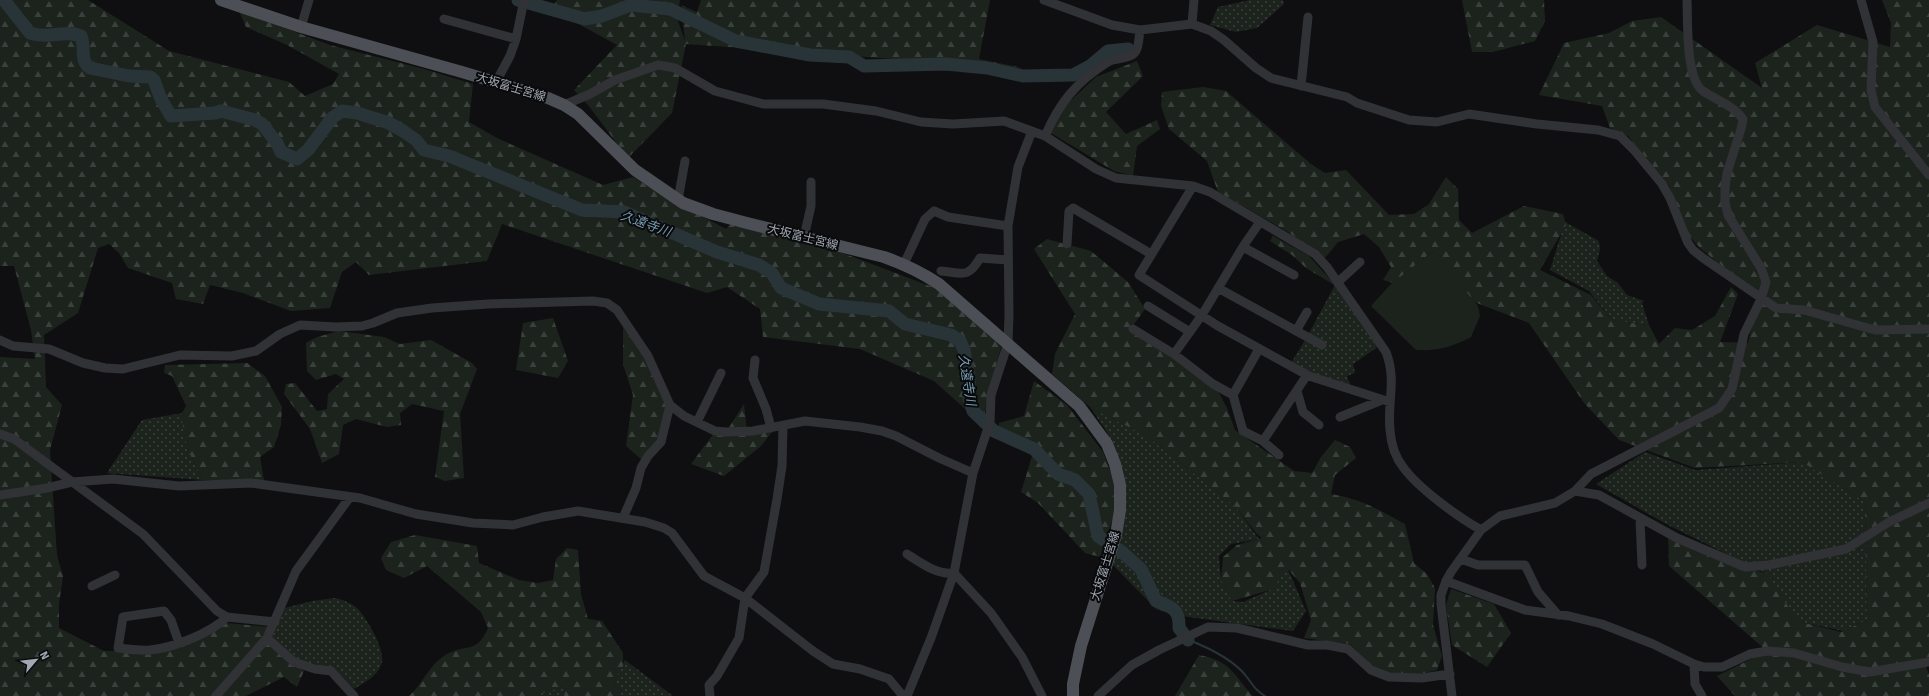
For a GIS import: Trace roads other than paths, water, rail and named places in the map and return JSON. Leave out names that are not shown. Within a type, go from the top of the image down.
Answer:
[{"type":"main road","name":"大坂富士宮線","points":[[221,0],[301,27],[496,82],[564,105],[578,114],[635,170],[678,200],[713,214],[904,264],[924,273],[936,282],[1079,406],[1107,444],[1115,464],[1120,485],[1120,510],[1116,535],[1081,646],[1073,684],[1073,696]]},
{"type":"street","points":[[301,27],[309,0]]},
{"type":"street","points":[[496,82],[510,56],[516,39],[524,0]]},
{"type":"street","points":[[1044,0],[1112,25],[1140,30],[1192,24],[1211,31],[1224,40],[1256,68],[1271,78],[1346,97],[1357,103],[1409,120],[1437,122],[1469,114],[1537,124],[1598,130],[1620,136],[1634,150],[1662,184],[1670,198],[1688,243],[1693,250],[1761,299],[1776,308],[1804,310],[1875,330],[1929,329]]},
{"type":"street","points":[[1192,24],[1194,0]]},
{"type":"street","points":[[1452,696],[1441,595],[1446,581],[1481,530],[1500,516],[1555,503],[1575,491],[1591,474],[1719,408],[1732,389],[1744,334],[1761,299],[1766,282],[1761,268],[1728,215],[1725,202],[1727,173],[1743,119],[1738,111],[1701,90],[1693,74],[1688,51],[1688,0]]},
{"type":"street","points":[[1861,0],[1873,42],[1871,90],[1875,107],[1929,175]]},
{"type":"street","points":[[1301,86],[1308,17]]},
{"type":"street","points":[[444,19],[516,39]]},
{"type":"street","points":[[1045,136],[1055,113],[1070,92],[1109,61],[1131,56],[1136,50],[1140,30]]},
{"type":"street","points":[[564,105],[590,94],[615,80],[658,65],[675,68],[715,91],[763,104],[823,104],[876,111],[921,122],[953,124],[1004,121],[1045,136],[1096,169],[1116,178],[1193,186],[1210,192],[1315,254],[1327,266],[1386,352],[1391,365],[1392,378],[1386,401],[1394,451],[1403,468],[1445,506],[1466,522],[1481,530]]},
{"type":"street","points":[[907,696],[931,638],[954,573],[973,473],[989,426],[991,396],[1008,343],[1008,226],[1018,167],[1032,131]]},
{"type":"street","points":[[678,200],[685,161]]},
{"type":"street","points":[[804,237],[811,206],[811,182]]},
{"type":"street","points":[[1193,186],[1139,275],[1259,349],[1307,375],[1386,401]]},
{"type":"street","points":[[1067,244],[1069,211],[1073,208],[1151,254]]},
{"type":"street","points":[[904,264],[925,219],[934,211],[948,217],[1008,226]]},
{"type":"street","points":[[1174,354],[1202,315],[1260,222]]},
{"type":"street","points":[[1243,247],[1294,275]]},
{"type":"street","points":[[936,282],[942,266],[964,274],[972,271],[980,258],[1008,260]]},
{"type":"street","points":[[1338,282],[1360,262]]},
{"type":"street","points":[[1218,288],[1322,345]]},
{"type":"street","points":[[0,340],[13,346],[49,349],[83,363],[105,368],[123,369],[180,355],[232,356],[256,351],[280,334],[300,325],[336,327],[362,326],[398,313],[488,304],[593,300],[607,303],[617,310],[648,356],[666,392],[670,405],[661,442],[648,456],[641,468],[636,488],[623,518]]},
{"type":"street","points":[[1148,306],[1190,332]]},
{"type":"street","points":[[1296,331],[1307,312]]},
{"type":"street","points":[[1133,329],[1174,354],[1213,384],[1233,395]]},
{"type":"street","points":[[1259,349],[1233,395],[1243,431],[1263,441],[1279,455]]},
{"type":"street","points":[[755,360],[753,378],[766,409],[771,428]]},
{"type":"street","points":[[697,422],[721,374]]},
{"type":"street","points":[[1263,441],[1307,375]]},
{"type":"street","points":[[1297,391],[1303,412],[1319,425]]},
{"type":"street","points":[[1340,417],[1386,401]]},
{"type":"street","points":[[670,405],[684,416],[715,431],[753,431],[805,421],[834,423],[882,431],[973,473]]},
{"type":"street","points":[[710,696],[709,685],[717,676],[739,638],[745,598],[764,572],[782,466],[784,426]]},
{"type":"street","points":[[0,434],[14,439],[143,534],[217,611],[227,617],[275,622]]},
{"type":"street","points":[[0,495],[47,488],[72,482],[113,479],[179,486],[251,483],[350,497],[416,514],[473,523],[513,525],[543,517],[578,511],[623,518],[664,528],[672,532],[704,576],[745,598],[833,664],[860,669],[889,680],[903,696]]},
{"type":"street","points":[[1575,491],[1600,495],[1640,519],[1677,538],[1746,566],[1769,565],[1846,549],[1889,522],[1929,503]]},
{"type":"street","points":[[216,696],[267,638],[296,571],[350,497]]},
{"type":"street","points":[[1640,519],[1642,565]]},
{"type":"street","points":[[907,554],[925,566],[947,574],[954,573]]},
{"type":"street","points":[[1461,559],[1478,565],[1525,565],[1538,592],[1558,615]]},
{"type":"street","points":[[954,573],[991,613],[1022,657],[1042,696]]},
{"type":"street","points":[[92,586],[115,575]]},
{"type":"street","points":[[1446,581],[1525,610],[1602,624],[1653,644],[1694,664],[1704,667],[1722,667],[1750,654],[1767,651],[1794,654],[1842,667],[1870,672],[1929,662]]},
{"type":"street","points":[[179,644],[171,620],[164,611],[124,617],[118,648],[150,650],[179,644],[220,624],[227,617]]},
{"type":"street","points":[[1098,696],[1132,665],[1190,635],[1208,628],[1237,628],[1308,645],[1326,645],[1348,649],[1371,670],[1389,677],[1422,678],[1450,674]]},
{"type":"street","points":[[267,638],[294,662],[315,669],[331,671],[354,696]]},
{"type":"street","points":[[1694,664],[1696,684],[1702,696]]},
{"type":"waterway","name":"久遠寺川","points":[[4,0],[30,33],[37,35],[69,33],[81,36],[85,62],[90,68],[129,76],[150,77],[154,80],[161,99],[171,116],[215,113],[221,111],[255,120],[262,124],[277,143],[281,152],[297,159],[308,150],[332,118],[342,111],[357,113],[389,123],[416,140],[424,150],[449,156],[582,210],[624,212],[717,252],[759,265],[772,273],[781,288],[819,304],[889,311],[905,324],[951,335],[960,341],[964,350],[969,377],[969,398],[973,411],[994,431],[1034,449],[1058,474],[1075,480],[1089,494],[1098,536],[1122,552],[1141,569],[1156,601],[1171,607],[1174,610],[1178,617],[1179,628],[1188,640]]},
{"type":"waterway","points":[[518,0],[585,19],[602,16],[631,5],[670,9],[736,41],[810,55],[849,57],[864,66],[946,64],[987,68],[1023,76],[1073,75],[1090,66],[1108,51],[1128,49]]},
{"type":"waterway","points":[[1189,640],[1228,659],[1241,670],[1256,689],[1265,696]]}]
